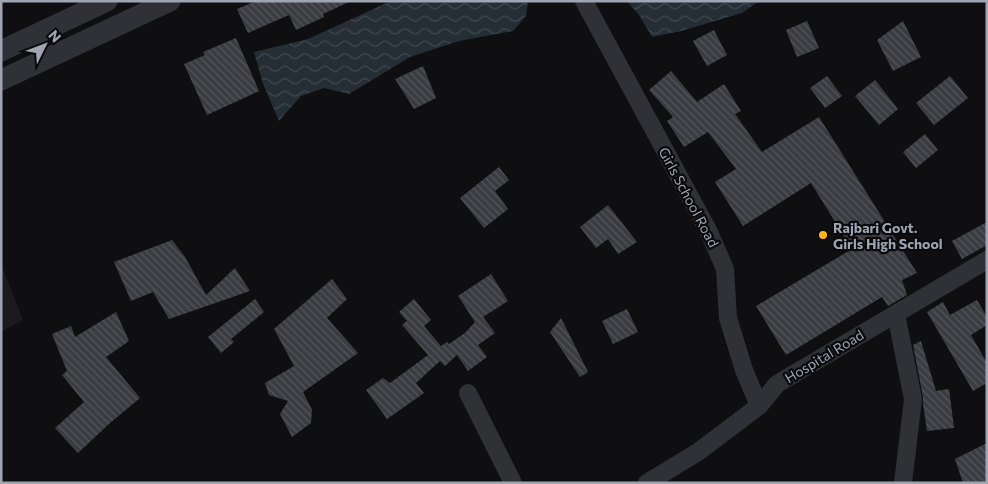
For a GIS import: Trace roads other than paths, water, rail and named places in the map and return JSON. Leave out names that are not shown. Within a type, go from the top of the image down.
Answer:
[{"type":"street","points":[[1,51],[107,1]]},
{"type":"street","name":"Girls School Road","points":[[584,1],[641,108],[690,194],[712,238],[725,269],[728,318],[744,370],[758,406]]},
{"type":"street","points":[[1,80],[166,2]]},
{"type":"street","name":"Hospital Road","points":[[647,483],[698,452],[758,406],[777,384],[987,260]]},
{"type":"street","points":[[896,314],[913,399],[903,483]]},
{"type":"street","points":[[468,393],[513,483]]},
{"type":"water","points":[[391,1],[528,1],[526,16],[513,31],[459,41],[410,57],[349,94],[324,88],[301,96],[279,121],[263,84],[254,52],[308,39]]},
{"type":"water","points":[[627,1],[759,1],[742,13],[681,31],[652,37],[639,15]]},
{"type":"place","name":"Rajbari Govt. Girls High School","points":[[823,235]]}]
